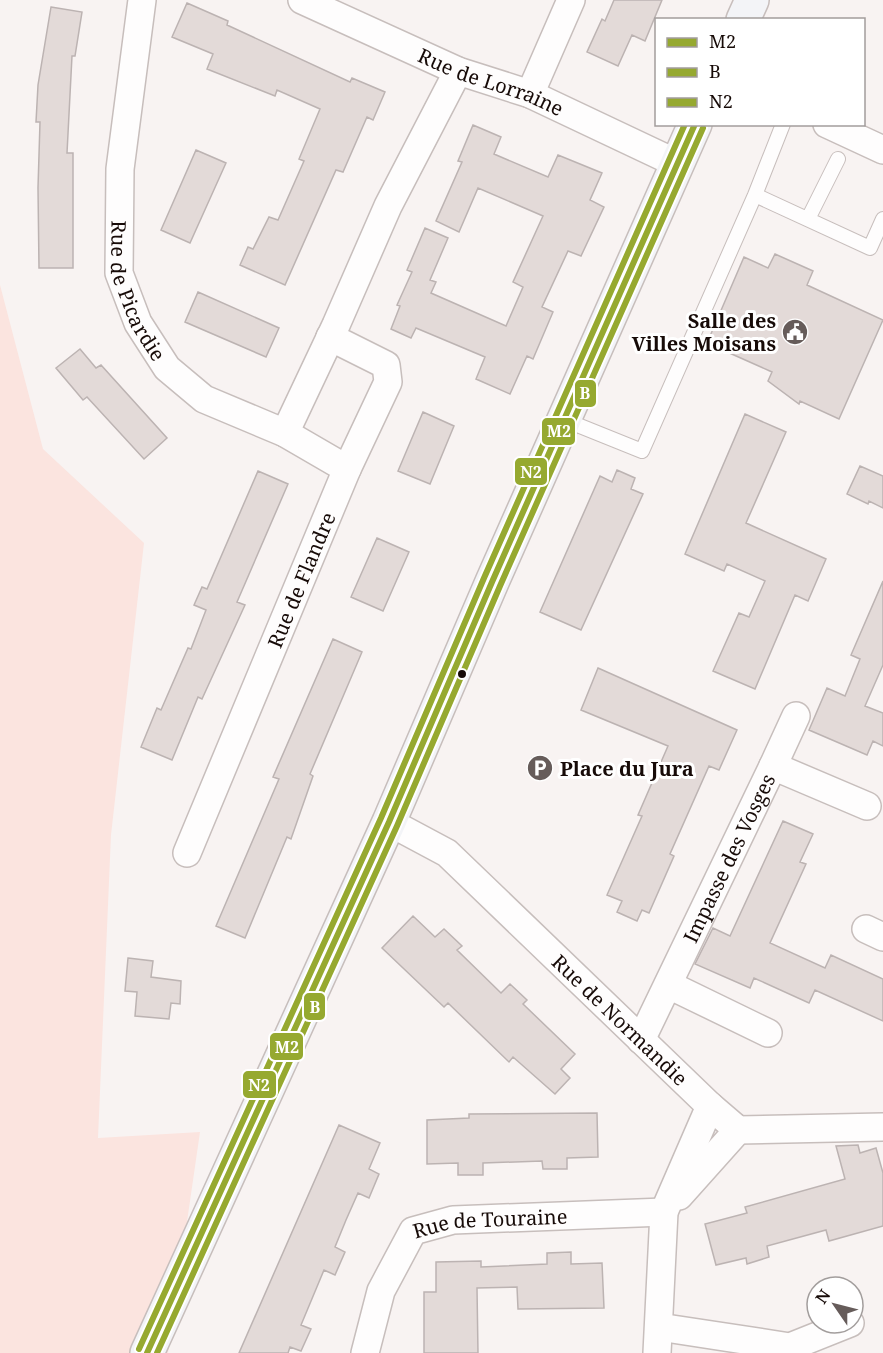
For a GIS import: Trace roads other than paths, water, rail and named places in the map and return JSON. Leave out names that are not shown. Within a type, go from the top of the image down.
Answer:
[{"type":"street","name":"Rue de Picardie","points":[[142,0],[120,169],[119,273],[138,323],[166,368],[204,399],[285,432],[347,470]]},
{"type":"street","name":"Rue de Lorraine","points":[[302,0],[458,71],[530,94],[678,164]]},
{"type":"street","points":[[530,94],[571,0]]},
{"type":"street","points":[[744,18],[752,0]]},
{"type":"street","points":[[285,432],[330,338],[388,206],[458,71]]},
{"type":"street","points":[[147,1353],[389,822],[492,582],[694,126]]},
{"type":"street","points":[[831,126],[883,150]]},
{"type":"street","name":"Rue de Flandre","points":[[187,853],[347,470],[388,382],[387,365],[330,338]]},
{"type":"street","points":[[773,766],[796,716]]},
{"type":"street","name":"Impasse des Vosges","points":[[641,1040],[773,766],[867,806]]},
{"type":"street","name":"Rue de Normandie","points":[[389,822],[447,853],[710,1106],[738,1130]]},
{"type":"street","points":[[669,985],[768,1034]]},
{"type":"street","points":[[710,1106],[664,1212],[658,1340],[790,1347],[820,1335]]},
{"type":"street","points":[[664,1212],[738,1130],[883,1127]]},
{"type":"street","name":"Rue de Touraine","points":[[365,1353],[381,1291],[413,1231],[453,1220],[664,1212]]},
{"type":"lane","points":[[565,420],[642,451],[782,126]]},
{"type":"lane","points":[[808,219],[838,159]]},
{"type":"lane","points":[[754,195],[870,248],[883,219]]},
{"type":"place","name":"Salle des Villes Moisans","points":[[795,332]]},
{"type":"place","name":"Place du Jura","points":[[540,768]]}]
